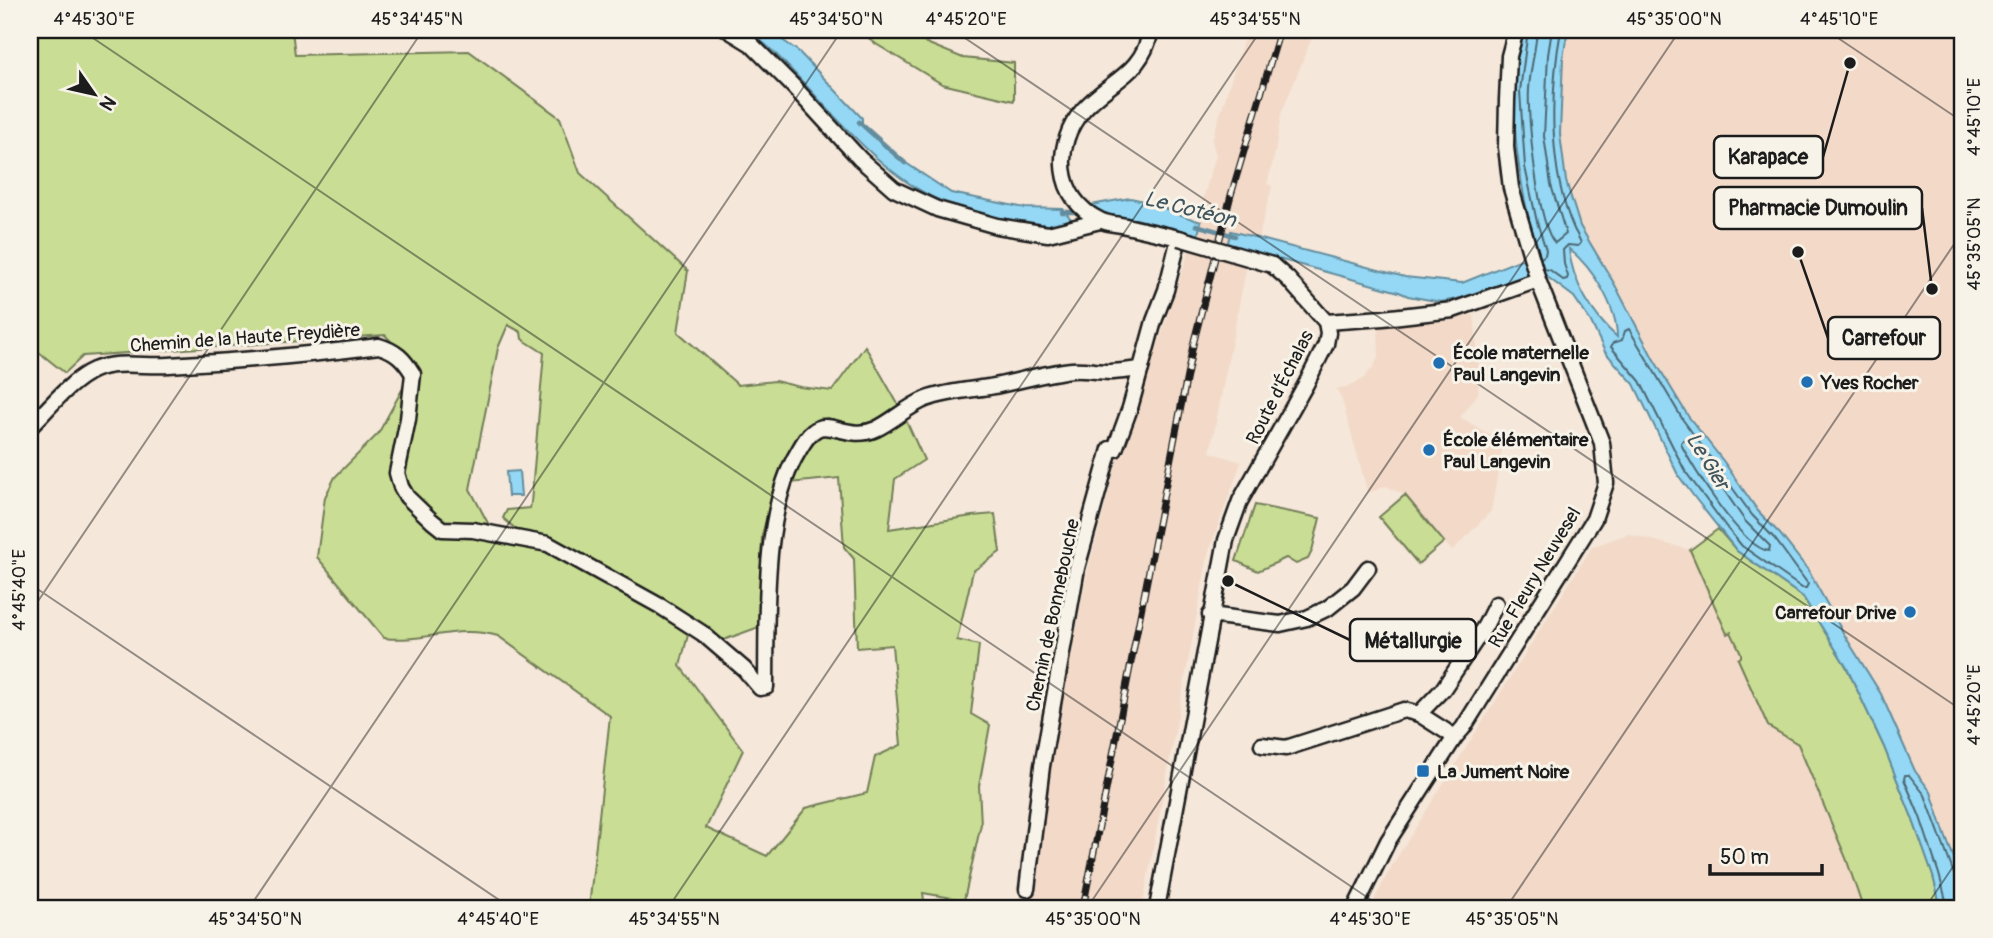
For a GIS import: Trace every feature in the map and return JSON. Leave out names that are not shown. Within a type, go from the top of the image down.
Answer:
[{"type":"street","points":[[728,30],[751,44],[860,159],[894,189],[937,209],[997,226],[1048,234],[1100,221]]},
{"type":"street","name":"Route d'Échalas","points":[[1151,30],[1138,61],[1081,112],[1067,135],[1063,148],[1063,174],[1071,194],[1084,210],[1100,221],[1179,238],[1272,265],[1326,322],[1328,333],[1326,344],[1306,384],[1240,501],[1226,540],[1157,908]]},
{"type":"street","name":"Rue Fleury Neuvesel","points":[[1356,908],[1388,841],[1463,728],[1594,519],[1606,482],[1602,443],[1538,280],[1511,188],[1506,147],[1509,56],[1516,30]]},
{"type":"street","name":"Chemin de Bonnebouche","points":[[1027,889],[1042,766],[1077,568],[1110,449],[1115,449],[1130,408],[1179,238]]},
{"type":"street","points":[[1326,322],[1453,310],[1538,280]]},
{"type":"street","name":"Chemin de la Haute Freydière","points":[[30,427],[82,376],[96,369],[116,365],[159,366],[301,356],[379,346],[400,356],[413,374],[408,419],[397,473],[407,497],[432,521],[442,529],[472,530],[548,544],[660,606],[702,633],[744,669],[760,688],[766,687],[767,604],[772,536],[782,485],[800,447],[817,429],[826,427],[853,434],[863,433],[883,425],[925,399],[1035,376],[1075,370],[1110,372],[1141,369]]},
{"type":"street","points":[[1210,615],[1280,624],[1307,618],[1328,608],[1353,588],[1368,568]]},
{"type":"street","points":[[1419,714],[1443,689],[1485,626],[1496,604]]},
{"type":"street","points":[[1262,745],[1286,748],[1404,710],[1419,714],[1455,737]]},
{"type":"shaded area","points":[[1247,30],[1315,30],[1281,114],[1267,184],[1272,186],[1258,239],[1231,231],[1227,245],[1198,235],[1201,223],[1197,221],[1216,155],[1212,140]]},
{"type":"shaded area","points":[[1568,30],[1963,30],[1963,880],[1931,792],[1915,771],[1881,694],[1808,570],[1758,511],[1688,416],[1580,226],[1566,181],[1560,134],[1563,57]]},
{"type":"shaded area","points":[[1190,248],[1247,264],[1210,452],[1241,462],[1208,554],[1142,908],[1027,908],[1035,892],[1052,751],[1087,574],[1118,457],[1124,456],[1154,350],[1157,348]]},
{"type":"shaded area","name":"École élémentaire Paul Langevin","points":[[1474,315],[1479,370],[1478,394],[1460,417],[1503,443],[1491,511],[1452,551],[1405,495],[1386,486],[1368,493],[1337,389],[1363,379],[1374,366],[1379,356],[1378,327]]},
{"type":"shaded area","points":[[1628,534],[1690,550],[1727,633],[1731,632],[1742,654],[1738,659],[1768,726],[1798,744],[1846,858],[1863,908],[1370,908],[1393,864],[1592,547]]},
{"type":"green space","points":[[30,30],[292,30],[295,55],[469,51],[560,118],[580,173],[688,271],[678,332],[738,385],[775,381],[832,391],[865,346],[899,406],[876,421],[857,426],[827,418],[811,427],[790,454],[771,501],[762,535],[759,627],[721,641],[658,596],[643,605],[689,631],[680,666],[743,750],[706,828],[767,856],[806,808],[867,793],[875,757],[901,745],[892,645],[857,648],[854,559],[844,547],[839,478],[789,483],[813,440],[822,434],[848,440],[866,439],[905,418],[924,460],[895,479],[889,529],[995,514],[1000,552],[973,571],[957,640],[979,645],[971,714],[990,725],[979,786],[981,824],[964,900],[923,893],[925,908],[589,908],[610,716],[498,636],[468,632],[384,638],[317,557],[325,497],[335,477],[378,434],[415,366],[385,335],[83,356],[65,373],[30,345]],"holes":[[[508,325],[521,332],[522,339],[544,353],[531,503],[530,508],[507,510],[503,518],[518,531],[555,543],[545,552],[506,541],[490,527],[470,489],[498,348]]]},
{"type":"green space","points":[[859,30],[916,30],[919,40],[963,58],[1014,63],[1014,101],[942,84],[876,44]]},
{"type":"green space","points":[[1405,495],[1444,542],[1418,564],[1379,517]]},
{"type":"green space","points":[[1255,505],[1320,518],[1308,559],[1296,564],[1286,558],[1258,571],[1236,561]]},
{"type":"green space","points":[[1718,529],[1737,551],[1803,597],[1846,666],[1884,747],[1913,820],[1941,908],[1863,908],[1846,858],[1798,744],[1768,726],[1738,659],[1741,653],[1731,632],[1727,634],[1690,550]]},
{"type":"water","points":[[747,30],[768,30],[798,51],[862,118],[862,126],[894,155],[951,193],[1025,208],[1063,209],[1074,223],[1053,227],[1022,225],[951,205],[919,190],[863,146],[780,58]]},
{"type":"water","name":"Le Gier","points":[[1522,30],[1568,30],[1563,57],[1560,134],[1566,181],[1580,226],[1688,416],[1758,511],[1808,570],[1881,694],[1915,771],[1931,792],[1963,880],[1963,908],[1941,908],[1933,876],[1884,747],[1846,666],[1803,597],[1737,551],[1695,498],[1678,475],[1634,384],[1605,352],[1591,322],[1574,297],[1546,276],[1530,275],[1467,297],[1441,302],[1408,296],[1227,245],[1231,231],[1405,277],[1462,283],[1539,252],[1529,220],[1517,149],[1514,101],[1517,54]],"holes":[[[1569,249],[1595,277],[1608,301],[1617,337],[1585,298],[1574,274]]]},
{"type":"water","points":[[1130,198],[1201,222],[1198,235],[1136,219],[1108,219],[1085,206]]},
{"type":"water","points":[[519,471],[521,496],[508,496],[506,472]]},
{"type":"waterway","name":"Le Cotéon","points":[[859,122],[905,163]]},
{"type":"waterway","name":"Le Cotéon","points":[[1062,212],[1081,212]]},
{"type":"waterway","name":"Le Cotéon","points":[[1196,225],[1235,236]]},
{"type":"railway","points":[[1083,908],[1193,345],[1231,195],[1280,30]]},
{"type":"place","name":"Karapace","points":[[1850,63]]},
{"type":"place","name":"Carrefour","points":[[1798,252]]},
{"type":"place","name":"Pharmacie Dumoulin","points":[[1932,289]]},
{"type":"place","name":"École maternelle Paul Langevin","points":[[1439,363]]},
{"type":"place","name":"Yves Rocher","points":[[1807,382]]},
{"type":"place","name":"École élémentaire Paul Langevin","points":[[1429,450]]},
{"type":"place","name":"Métallurgie","points":[[1228,581]]},
{"type":"place","name":"Carrefour Drive","points":[[1910,612]]},
{"type":"place","name":"La Jument Noire","points":[[1423,771]]}]
